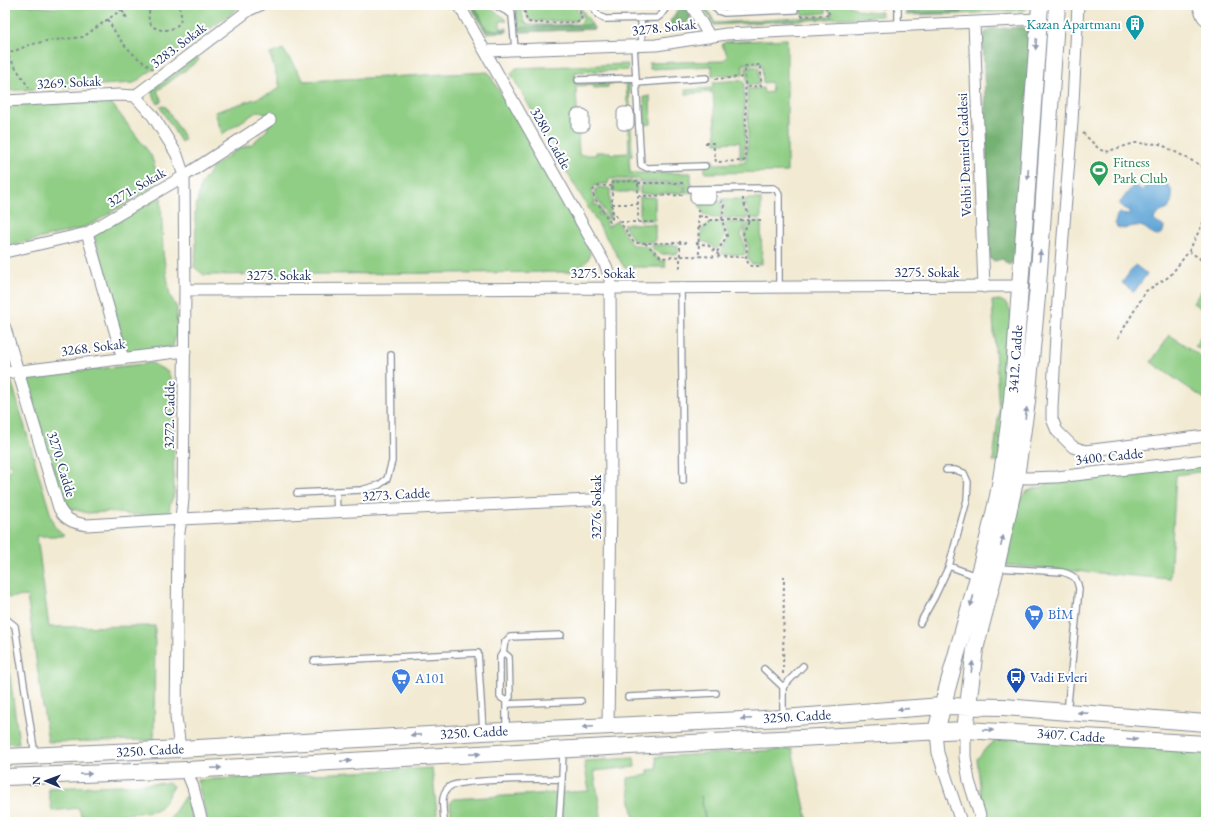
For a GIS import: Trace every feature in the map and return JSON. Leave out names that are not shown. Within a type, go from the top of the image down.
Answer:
[{"type":"street","name":"3283. Sokak","points":[[135,96],[249,10],[260,5]]},
{"type":"street","name":"3280. Cadde","points":[[459,5],[606,266],[610,277],[610,288]]},
{"type":"street","points":[[691,5],[710,37]]},
{"type":"street","points":[[1078,5],[1072,122],[1058,300],[1052,419],[1058,431],[1073,447],[1085,451],[1206,436]]},
{"type":"street","points":[[1198,5],[1203,17],[1206,20]]},
{"type":"street","name":"3278. Sokak","points":[[485,51],[669,44],[726,34],[974,23],[1039,12]]},
{"type":"street","points":[[1039,12],[1056,12]]},
{"type":"street","name":"3412. Cadde","points":[[936,732],[989,533],[1009,476],[1011,407],[1039,12]]},
{"type":"street","name":"3412. Cadde","points":[[965,730],[975,649],[996,568],[1009,476],[1027,401],[1038,286],[1056,12]]},
{"type":"street","name":"Vehbi Demirel Caddesi","points":[[974,23],[984,287]]},
{"type":"street","name":"3269. Sokak","points":[[5,101],[119,95],[135,96]]},
{"type":"street","name":"3272. Cadde","points":[[135,96],[153,116],[170,143],[177,155],[184,176],[185,351],[183,499],[178,539],[176,709],[180,749]]},
{"type":"street","name":"3271. Sokak","points":[[5,252],[87,232],[184,176],[270,120]]},
{"type":"street","points":[[87,232],[123,359]]},
{"type":"street","points":[[1020,286],[1038,286]]},
{"type":"street","name":"3275. Sokak","points":[[185,290],[1020,286]]},
{"type":"street","name":"3276. Sokak","points":[[608,726],[611,499],[610,288]]},
{"type":"street","name":"3270. Cadde","points":[[5,328],[59,508],[63,515],[70,521],[87,525],[181,519]]},
{"type":"street","name":"3268. Sokak","points":[[5,373],[185,351]]},
{"type":"street","name":"3400. Cadde","points":[[1009,476],[1027,478],[1057,477],[1206,460]]},
{"type":"street","name":"3273. Cadde","points":[[181,519],[611,499]]},
{"type":"street","name":"3250. Cadde","points":[[5,757],[783,718],[942,706]]},
{"type":"street","name":"3407. Cadde","points":[[942,706],[1004,707],[1206,723]]},
{"type":"street","points":[[608,726],[608,746]]},
{"type":"street","points":[[965,730],[965,756],[969,781],[982,822]]},
{"type":"street","name":"3407. Cadde","points":[[936,732],[965,730],[1206,744]]},
{"type":"street","points":[[936,732],[938,753],[961,822]]},
{"type":"street","name":"3250. Cadde","points":[[5,777],[186,770],[608,746],[936,732]]},
{"type":"street","points":[[180,749],[193,787],[202,822]]},
{"type":"lane","points":[[495,5],[511,14]]},
{"type":"lane","points":[[511,5],[515,49]]},
{"type":"lane","points":[[591,5],[598,16],[605,19],[659,17],[668,5]]},
{"type":"lane","points":[[713,5],[718,11],[724,13],[794,10]]},
{"type":"lane","points":[[861,5],[886,5]]},
{"type":"lane","points":[[898,5],[898,26]]},
{"type":"lane","points":[[642,18],[638,45],[636,80],[640,162],[642,166],[647,168],[705,166]]},
{"type":"lane","points":[[578,80],[706,78]]},
{"type":"lane","points":[[691,196],[773,188],[777,190],[779,195],[779,288]]},
{"type":"lane","points":[[681,288],[683,481]]},
{"type":"lane","points":[[297,493],[362,490],[379,485],[387,479],[392,461],[391,355]]},
{"type":"lane","points":[[920,622],[950,566],[966,500],[968,482],[964,473],[955,470],[946,470]]},
{"type":"lane","points":[[336,491],[337,512]]},
{"type":"lane","points":[[950,566],[978,577]]},
{"type":"lane","points":[[996,568],[1062,572],[1072,574],[1077,579],[1079,589],[1068,703]]},
{"type":"lane","points":[[5,618],[15,626],[35,755]]},
{"type":"lane","points":[[561,635],[510,637],[505,642],[503,652],[500,657],[500,697],[506,702],[580,702]]},
{"type":"lane","points":[[503,652],[509,657],[510,697],[506,702],[506,731]]},
{"type":"lane","points":[[314,661],[478,653],[483,732]]},
{"type":"lane","points":[[783,718],[783,687],[803,666]]},
{"type":"lane","points":[[764,669],[783,687]]},
{"type":"lane","points":[[628,697],[716,693]]},
{"type":"lane","points":[[559,822],[562,779],[562,749]]},
{"type":"lane","points":[[444,822],[443,795],[449,786],[462,783],[562,779]]},
{"type":"path","points":[[121,5],[122,10],[129,21]]},
{"type":"path","points":[[6,55],[34,44],[82,37],[128,5]]},
{"type":"path","points":[[150,5],[149,21],[152,26],[162,31],[168,31],[177,25],[181,14],[178,5]]},
{"type":"path","points":[[522,5],[527,21],[532,23],[578,22],[581,20],[582,16],[576,5]]},
{"type":"path","points":[[794,10],[793,17],[830,15],[824,5]]},
{"type":"path","points":[[108,19],[114,32],[126,47],[140,60],[156,70]]},
{"type":"path","points":[[5,51],[6,55],[30,91]]},
{"type":"path","points":[[705,143],[714,143],[716,162],[745,160],[745,66],[761,65],[761,86],[746,87]]},
{"type":"path","points":[[706,78],[706,80],[745,77]]},
{"type":"path","points":[[1072,122],[1099,149],[1105,152],[1135,143],[1160,144],[1206,168]]},
{"type":"path","points":[[612,186],[598,186],[593,191],[594,197],[610,222],[612,220],[612,209],[612,204],[612,186],[612,182],[638,181],[638,183],[683,183],[691,196],[698,216],[699,256]]},
{"type":"path","points":[[638,183],[638,222]]},
{"type":"path","points":[[638,196],[691,196]]},
{"type":"path","points":[[743,196],[749,220],[742,234],[747,249],[745,257],[750,266],[762,266]]},
{"type":"path","points":[[717,252],[727,236],[722,220],[724,205],[719,200]]},
{"type":"path","points":[[612,204],[638,204]]},
{"type":"path","points":[[612,209],[633,243],[686,243]]},
{"type":"path","points":[[698,216],[707,217],[710,220],[763,220]]},
{"type":"path","points":[[1118,338],[1146,291],[1170,276],[1189,251],[1206,217]]},
{"type":"path","points":[[699,228],[707,224],[710,220]]},
{"type":"path","points":[[620,222],[655,222]]},
{"type":"path","points":[[680,242],[680,268]]},
{"type":"path","points":[[645,243],[660,257],[745,257]]},
{"type":"path","points":[[698,243],[708,245],[721,256]]},
{"type":"path","points":[[1189,251],[1206,263]]},
{"type":"path","points":[[783,687],[784,576]]},
{"type":"green space","points":[[5,5],[29,5],[55,8],[66,5],[243,5],[134,83],[5,91]]},
{"type":"green space","points":[[470,5],[474,5],[487,30],[507,30],[507,32],[486,33]]},
{"type":"green space","points":[[474,5],[484,5],[505,18],[507,21],[500,21],[500,28],[507,28],[507,30],[487,30]]},
{"type":"green space","points":[[516,5],[520,5],[524,21],[528,25],[534,25],[579,24],[583,17],[577,5],[579,5],[595,29],[519,32]]},
{"type":"green space","points":[[525,5],[574,5],[580,17],[576,21],[531,21],[528,19]]},
{"type":"green space","points":[[599,5],[655,5],[652,9],[604,11]]},
{"type":"green space","points":[[681,5],[684,5],[691,17],[685,25],[667,26]]},
{"type":"green space","points":[[702,5],[705,5],[715,23],[832,16],[826,5],[848,5],[862,11],[882,12],[882,16],[714,25]]},
{"type":"green space","points":[[802,5],[823,5],[826,13],[802,15]]},
{"type":"green space","points":[[904,5],[958,5],[958,11],[906,13]]},
{"type":"green space","points":[[958,5],[960,5],[960,14],[906,15],[906,13],[958,11]]},
{"type":"green space","points":[[960,5],[1031,5],[1025,10],[960,14]]},
{"type":"green space","points":[[592,25],[595,29],[519,32],[519,28]]},
{"type":"green space","points":[[1024,27],[1029,34],[1031,41],[1017,250],[1012,263],[1009,265],[1002,259],[995,261],[990,259],[983,39],[985,33],[990,29]]},
{"type":"green space","points":[[787,39],[787,172],[705,173],[705,160],[713,159],[713,162],[716,164],[743,163],[746,161],[748,139],[747,89],[763,88],[764,93],[772,92],[771,82],[763,83],[762,64],[743,64],[743,75],[712,76],[712,66],[650,69],[649,63],[723,61],[728,56],[722,45],[725,42]]},
{"type":"green space","points":[[283,49],[304,81],[488,72],[585,236],[590,251],[588,260],[579,268],[569,272],[204,275],[194,267],[196,249],[195,212],[201,184],[214,166],[238,149],[252,144],[267,130],[270,120],[267,115],[258,111],[222,134],[215,112],[270,94],[280,87],[270,54]]},
{"type":"green space","points":[[197,56],[199,60],[157,91],[161,99],[161,102],[158,104],[151,91]]},
{"type":"green space","points":[[628,64],[628,70],[575,72],[576,84],[629,81],[630,111],[628,113],[626,83],[608,84],[608,87],[594,88],[593,85],[576,86],[579,155],[596,155],[596,152],[610,152],[611,154],[629,153],[628,124],[631,126],[632,156],[629,156],[630,173],[691,173],[691,193],[686,193],[685,182],[639,182],[639,179],[609,179],[608,184],[593,187],[592,190],[593,197],[596,202],[593,204],[594,206],[597,204],[602,211],[598,214],[600,215],[603,213],[608,222],[605,224],[607,227],[617,221],[631,244],[644,245],[661,261],[665,261],[666,267],[624,267],[568,174],[511,74],[516,68]]},
{"type":"green space","points":[[746,67],[759,67],[759,85],[747,85]]},
{"type":"green space","points":[[742,80],[744,83],[745,139],[744,158],[740,159],[740,142],[716,143],[713,92],[686,94],[685,90],[713,88],[714,82]]},
{"type":"green space","points":[[650,96],[651,124],[645,125],[644,97]]},
{"type":"green space","points":[[108,101],[112,104],[151,155],[158,176],[153,187],[92,224],[79,229],[5,247],[5,105]]},
{"type":"green space","points":[[160,107],[166,107],[185,139],[181,142]]},
{"type":"green space","points":[[613,182],[637,182],[637,192],[613,192]]},
{"type":"green space","points":[[642,184],[682,184],[684,186],[684,193],[640,194],[640,187]]},
{"type":"green space","points":[[598,187],[610,189],[610,220],[595,196],[595,190]]},
{"type":"green space","points":[[161,197],[163,253],[170,295],[177,308],[176,336],[173,346],[163,349],[126,352],[94,235]]},
{"type":"green space","points":[[640,197],[655,197],[655,220],[640,220]]},
{"type":"green space","points":[[722,199],[742,199],[742,204],[748,219],[723,218],[725,207]]},
{"type":"green space","points":[[745,199],[761,199],[761,219],[750,218],[745,204]]},
{"type":"green space","points":[[701,201],[720,201],[722,205],[721,218],[712,218],[703,214],[699,204]]},
{"type":"green space","points":[[715,222],[721,222],[724,230],[724,239],[717,249],[708,243],[701,241],[701,233],[703,228]]},
{"type":"green space","points":[[724,222],[747,222],[741,234],[745,247],[744,255],[722,254],[721,250],[727,241],[728,235]]},
{"type":"green space","points":[[750,222],[761,222],[762,264],[751,264],[747,256],[749,248],[744,235],[745,229]]},
{"type":"green space","points":[[623,224],[655,224],[655,242],[634,241]]},
{"type":"green space","points":[[649,245],[678,245],[678,254],[659,254]]},
{"type":"green space","points":[[1206,284],[1206,312],[1193,303]]},
{"type":"green space","points":[[999,300],[1009,307],[1011,312],[1004,421],[999,461],[993,461],[999,412],[992,301]]},
{"type":"green space","points":[[1206,329],[1206,353],[1195,346]]},
{"type":"green space","points":[[1170,335],[1206,360],[1206,400],[1151,362]]},
{"type":"green space","points":[[152,363],[168,372],[173,384],[174,494],[170,505],[169,514],[135,515],[108,512],[87,513],[70,508],[58,485],[27,382],[33,376]]},
{"type":"green space","points":[[11,380],[54,526],[63,534],[63,536],[37,536],[49,627],[155,626],[154,740],[48,742],[27,596],[5,598],[5,478],[8,477],[8,473],[5,473],[5,469],[8,471],[12,467],[8,463],[5,465],[5,381]]},
{"type":"green space","points":[[1206,465],[1206,471],[1176,475],[1170,579],[1004,565],[1014,516],[1021,498],[1029,491],[1052,482]]},
{"type":"green space","points":[[5,640],[19,743],[5,743]]},
{"type":"green space","points":[[1000,738],[1206,752],[1206,822],[984,822],[977,759],[987,747]]},
{"type":"green space","points":[[792,749],[808,822],[706,822],[701,796],[705,822],[616,822],[634,819],[628,778],[648,775],[648,770],[657,769],[656,757]]},
{"type":"green space","points":[[634,758],[635,767],[594,771],[602,822],[452,822],[450,802],[453,799],[589,791],[584,761]]},
{"type":"green space","points":[[432,768],[438,822],[208,822],[197,780]]},
{"type":"green space","points":[[169,783],[173,786],[165,802],[157,809],[132,814],[109,815],[81,816],[79,808],[52,811],[48,788]]},
{"type":"green space","points":[[185,796],[188,798],[193,822],[168,822]]},
{"type":"water","points":[[1157,181],[1168,185],[1172,193],[1172,199],[1168,209],[1158,214],[1154,220],[1164,227],[1163,232],[1157,236],[1146,228],[1140,226],[1133,226],[1124,229],[1117,227],[1115,223],[1117,215],[1120,213],[1129,214],[1130,212],[1119,204],[1134,184],[1142,191],[1148,184]]},
{"type":"water","points":[[1135,265],[1147,274],[1134,292],[1122,283]]},
{"type":"place","name":"Kazan Apartmanı","points":[[1135,41]]},
{"type":"place","name":"Fitness Park Club","points":[[1099,187]]},
{"type":"place","name":"BİM","points":[[1034,631]]},
{"type":"place","name":"Vadi Evleri","points":[[1016,694]]},
{"type":"place","name":"A101","points":[[401,695]]}]
